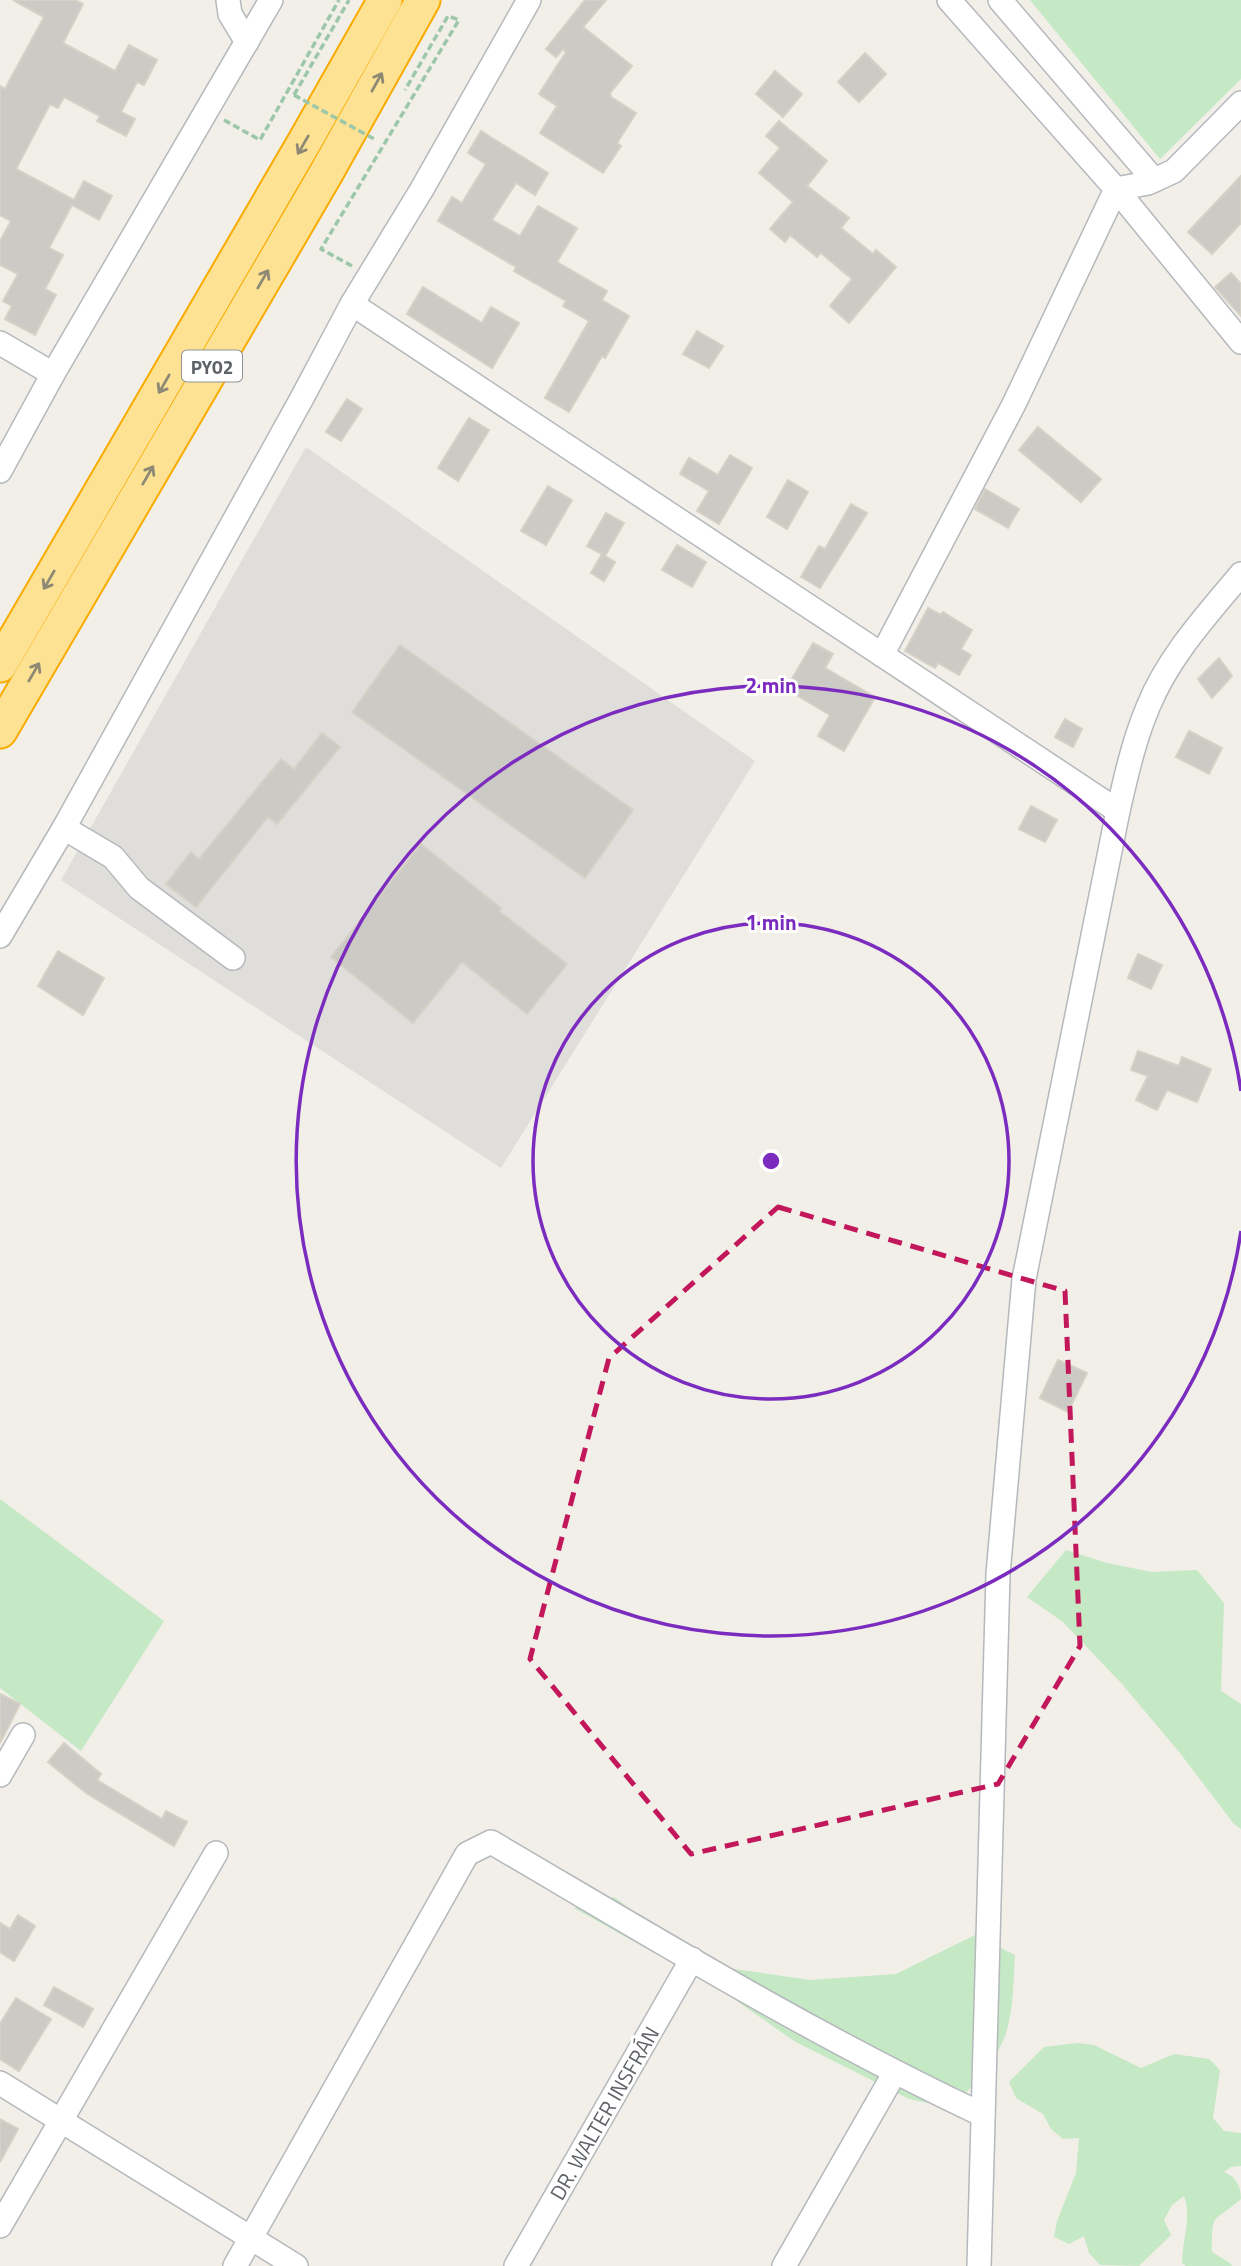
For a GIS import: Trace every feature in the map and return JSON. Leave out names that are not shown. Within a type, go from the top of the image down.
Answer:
[{"type":"highway","name":"PY02","points":[[0,665],[385,0]]},
{"type":"highway","name":"PY02","points":[[0,731],[325,175],[423,0]]},
{"type":"street","points":[[228,0],[230,14],[247,42]]},
{"type":"street","points":[[0,471],[271,0]]},
{"type":"street","points":[[0,936],[64,828],[352,304],[422,189],[529,0]]},
{"type":"street","points":[[949,0],[1116,189],[1241,342]]},
{"type":"street","points":[[1000,0],[1154,180]]},
{"type":"street","points":[[1116,189],[1154,180],[1174,171],[1241,103]]},
{"type":"street","points":[[882,655],[1014,404],[1116,189]]},
{"type":"street","points":[[352,304],[1118,811]]},
{"type":"street","points":[[0,343],[54,374]]},
{"type":"street","points":[[979,2266],[998,1574],[1024,1279],[1118,811],[1134,747],[1148,706],[1166,670],[1241,574]]},
{"type":"street","points":[[64,828],[113,857],[139,888],[233,958]]},
{"type":"street","points":[[0,1775],[23,1735]]},
{"type":"street","points":[[235,2266],[467,1854],[491,1842],[894,2074],[983,2115]]},
{"type":"street","points":[[0,2226],[216,1853]]},
{"type":"street","name":"DR. WALTER INSFRÁN","points":[[516,2266],[692,1959]]},
{"type":"street","points":[[783,2266],[894,2074]]},
{"type":"street","points":[[0,2083],[296,2266]]},
{"type":"path","points":[[208,110],[260,140],[339,0]]},
{"type":"path","points":[[349,0],[294,95],[376,140],[383,129]]},
{"type":"path","points":[[369,275],[321,249],[458,20],[448,16],[402,95]]},
{"type":"highlighted area","points":[[778,1207],[1065,1291],[1080,1646],[998,1784],[691,1854],[530,1659],[609,1358]]},
{"type":"shaded area","points":[[306,447],[755,761],[501,1168],[61,880]]},
{"type":"green space","points":[[1030,0],[1241,0],[1241,79],[1160,159]]},
{"type":"green space","points":[[0,1499],[164,1621],[81,1751],[0,1688]]},
{"type":"green space","points":[[1066,1550],[1107,1563],[1152,1572],[1197,1570],[1224,1603],[1221,1691],[1241,1704],[1241,1829],[1234,1824],[1180,1753],[1122,1684],[1063,1622],[1027,1597]]},
{"type":"green space","points":[[614,1897],[682,1948],[721,1967],[810,1980],[896,1974],[975,1935],[1015,1955],[1012,2000],[1006,2033],[986,2070],[951,2108],[909,2099],[794,2041],[724,1992],[574,1908]]},
{"type":"green space","points":[[1078,2043],[1094,2045],[1141,2068],[1174,2054],[1209,2059],[1220,2070],[1213,2118],[1224,2131],[1241,2133],[1241,2166],[1231,2167],[1224,2172],[1237,2182],[1241,2199],[1216,2220],[1212,2230],[1212,2252],[1232,2266],[1186,2266],[1182,2263],[1187,2221],[1184,2196],[1172,2205],[1164,2220],[1171,2235],[1139,2266],[1100,2265],[1089,2253],[1084,2236],[1069,2244],[1054,2237],[1057,2221],[1076,2173],[1079,2138],[1063,2139],[1051,2129],[1043,2114],[1016,2098],[1009,2082],[1044,2047]]},
{"type":"building","points":[[13,0],[75,0],[83,4],[63,43],[115,71],[129,45],[157,60],[144,85],[137,82],[121,112],[135,119],[126,136],[97,121],[100,116],[64,97],[58,108],[50,104],[16,169],[74,200],[84,181],[112,196],[99,220],[72,205],[49,248],[63,255],[45,289],[56,295],[35,335],[5,319],[12,306],[3,301],[18,274],[0,265],[0,241],[11,221],[0,215],[0,86],[5,89],[44,17]]},
{"type":"building","points":[[585,0],[606,0],[583,27],[632,66],[610,93],[611,97],[636,113],[617,143],[621,146],[603,173],[540,133],[557,106],[539,94],[566,52],[563,49],[556,57],[546,49]]},
{"type":"building","points":[[865,53],[886,74],[859,102],[838,82]]},
{"type":"building","points":[[775,71],[802,94],[783,117],[756,94]]},
{"type":"building","points":[[779,121],[827,161],[807,186],[849,218],[841,228],[873,254],[876,250],[896,267],[849,323],[830,306],[852,279],[821,253],[817,257],[790,235],[785,242],[770,229],[793,202],[759,173],[780,148],[766,136]]},
{"type":"building","points":[[481,131],[548,173],[535,195],[516,183],[492,220],[520,236],[538,206],[577,228],[557,262],[607,291],[602,300],[629,316],[569,412],[545,398],[589,321],[563,306],[566,301],[514,271],[516,267],[438,221],[452,197],[462,203],[486,164],[468,153]]},
{"type":"building","points":[[1241,176],[1241,223],[1212,254],[1188,232]]},
{"type":"building","points":[[1231,273],[1241,284],[1241,316],[1215,287]]},
{"type":"building","points":[[423,287],[482,323],[491,307],[519,323],[492,368],[407,314]]},
{"type":"building","points":[[697,331],[723,346],[709,368],[683,354]]},
{"type":"building","points":[[347,399],[362,409],[341,441],[326,432]]},
{"type":"building","points":[[469,418],[489,430],[458,481],[438,468]]},
{"type":"building","points":[[1038,427],[1101,479],[1081,502],[1019,450]]},
{"type":"building","points":[[730,455],[752,468],[719,524],[697,511],[709,491],[680,474],[689,458],[718,475]]},
{"type":"building","points":[[788,480],[808,492],[787,529],[767,517]]},
{"type":"building","points":[[548,486],[572,500],[546,545],[521,531]]},
{"type":"building","points":[[985,489],[1019,509],[1008,528],[975,509]]},
{"type":"building","points":[[851,504],[867,513],[820,588],[801,577],[819,546],[825,549]]},
{"type":"building","points":[[606,513],[624,523],[605,556],[615,562],[604,581],[591,573],[602,554],[587,546]]},
{"type":"building","points":[[677,545],[706,562],[692,587],[662,570]]},
{"type":"building","points":[[928,608],[941,615],[943,612],[972,630],[961,649],[971,655],[959,675],[938,663],[935,668],[905,651]]},
{"type":"building","points":[[813,643],[833,654],[825,668],[875,697],[844,751],[818,736],[830,715],[786,689]]},
{"type":"building","points":[[400,645],[633,810],[585,878],[352,712]]},
{"type":"building","points":[[1219,658],[1232,676],[1212,698],[1198,679]]},
{"type":"building","points":[[1065,719],[1082,729],[1073,747],[1055,737]]},
{"type":"building","points":[[1189,731],[1222,748],[1209,774],[1176,757]]},
{"type":"building","points":[[322,733],[340,747],[277,824],[268,817],[196,907],[166,884],[191,852],[199,859],[281,759],[294,769]]},
{"type":"building","points":[[1031,806],[1057,820],[1045,842],[1019,829]]},
{"type":"building","points":[[421,844],[501,908],[499,911],[567,964],[527,1014],[462,962],[413,1023],[331,957]]},
{"type":"building","points":[[58,951],[104,978],[83,1015],[38,986]]},
{"type":"building","points":[[1138,954],[1162,965],[1151,989],[1128,978]]},
{"type":"building","points":[[1138,1051],[1179,1066],[1182,1057],[1211,1069],[1197,1102],[1167,1090],[1157,1110],[1136,1100],[1148,1076],[1131,1070]]},
{"type":"building","points":[[1058,1360],[1087,1373],[1068,1412],[1040,1398]]},
{"type":"building","points":[[0,1694],[20,1704],[0,1743]]},
{"type":"building","points":[[64,1743],[101,1774],[97,1780],[162,1819],[166,1811],[187,1822],[174,1846],[86,1793],[48,1762]]},
{"type":"building","points":[[18,1915],[35,1926],[14,1961],[0,1952],[0,1923],[10,1929]]},
{"type":"building","points":[[54,1987],[93,2009],[83,2027],[44,2005]]},
{"type":"building","points":[[16,1998],[51,2019],[19,2071],[0,2059],[0,2024]]},
{"type":"building","points":[[0,2119],[18,2129],[0,2162]]}]
